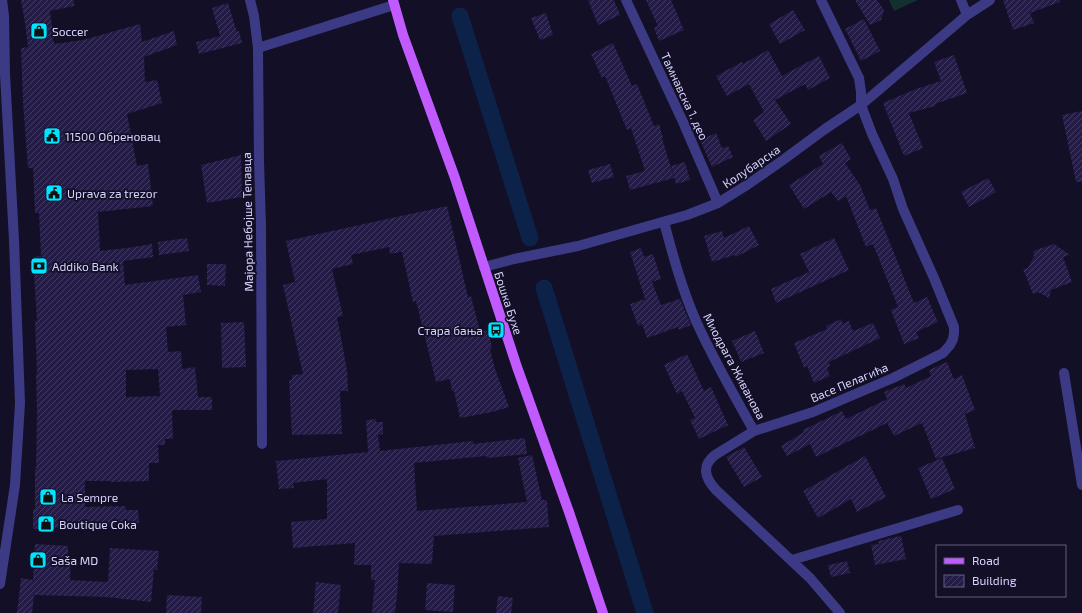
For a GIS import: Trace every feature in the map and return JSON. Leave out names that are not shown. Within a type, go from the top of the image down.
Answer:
[{"type":"main road","name":"Бошка Бухе","points":[[394,3],[403,35],[455,178],[517,367],[569,512],[603,613]]},
{"type":"street","points":[[0,584],[3,540],[15,485],[20,403],[14,240],[5,74],[4,16],[2,0]]},
{"type":"street","name":"Мајора Небојше Тепавца","points":[[250,0],[254,16],[258,48],[261,222],[262,444]]},
{"type":"street","name":"Тамнавска 1. део","points":[[626,0],[683,122],[718,203]]},
{"type":"street","name":"Васе Пелагића","points":[[821,0],[859,78],[861,105],[872,134],[893,179],[903,209],[954,327],[953,339],[943,353],[893,378],[813,412],[754,431],[715,454],[707,464],[706,473],[711,485],[792,560],[810,578],[840,613]]},
{"type":"street","points":[[960,0],[967,15]]},
{"type":"street","name":"Колубарска","points":[[484,267],[514,259],[578,246],[688,215],[718,203],[747,185],[825,128],[861,105],[967,15],[990,0]]},
{"type":"street","points":[[258,48],[394,3]]},
{"type":"street","name":"Миодрага Живанова","points":[[664,222],[679,279],[695,320],[712,355],[754,431]]},
{"type":"street","points":[[1064,373],[1082,485]]},
{"type":"street","points":[[792,560],[958,510]]},
{"type":"green space","points":[[889,0],[918,0],[894,11]]},
{"type":"building","points":[[21,0],[74,0],[74,6],[50,11],[54,44],[83,40],[140,24],[142,42],[174,31],[177,45],[144,57],[145,82],[157,80],[162,103],[127,114],[137,166],[148,164],[153,206],[98,212],[100,251],[152,244],[153,257],[123,261],[125,285],[198,275],[201,292],[183,295],[186,325],[166,327],[168,352],[181,351],[182,369],[195,367],[198,397],[212,397],[212,410],[172,410],[173,439],[165,439],[165,445],[158,445],[159,463],[149,463],[149,481],[85,481],[85,507],[125,506],[126,510],[138,510],[139,523],[33,529],[33,509],[35,509],[37,413],[35,321],[37,321],[33,257],[41,256],[39,213],[35,213],[33,168],[28,168],[23,103],[21,48],[28,47]],"holes":[[[158,369],[160,396],[126,397],[126,370]]]},
{"type":"building","points":[[588,0],[614,0],[620,15],[598,25]]},
{"type":"building","points":[[646,0],[671,0],[684,30],[659,41],[654,28],[658,26]]},
{"type":"building","points":[[855,0],[877,0],[884,10],[881,20],[870,25]]},
{"type":"building","points":[[1003,0],[1060,0],[1060,2],[1030,13],[1034,23],[1013,30]]},
{"type":"building","points":[[228,3],[242,43],[199,54],[196,42],[220,36],[212,8]]},
{"type":"building","points":[[793,10],[805,30],[780,44],[769,24]]},
{"type":"building","points":[[546,13],[553,35],[540,40],[531,18]]},
{"type":"building","points":[[864,19],[880,51],[861,61],[845,29]]},
{"type":"building","points":[[613,43],[632,86],[637,84],[654,126],[659,124],[674,178],[630,190],[626,176],[645,171],[631,128],[627,130],[605,76],[602,78],[591,54]]},
{"type":"building","points":[[768,50],[782,76],[819,56],[830,78],[808,90],[805,84],[775,100],[791,124],[766,141],[753,120],[764,112],[749,84],[727,96],[716,76],[742,62],[743,64]]},
{"type":"building","points":[[954,55],[967,93],[935,104],[935,106],[909,113],[923,148],[904,156],[883,103],[916,89],[941,81],[934,62]]},
{"type":"building","points":[[1082,111],[1082,182],[1076,182],[1062,115]]},
{"type":"building","points":[[716,133],[722,148],[728,146],[733,157],[712,167],[700,140]]},
{"type":"building","points":[[842,143],[851,159],[845,163],[860,185],[870,210],[876,208],[914,303],[927,297],[938,322],[916,332],[919,338],[904,344],[891,310],[898,307],[873,244],[866,247],[846,196],[838,201],[831,192],[804,209],[789,185],[823,164],[819,156]]},
{"type":"building","points":[[241,155],[242,197],[207,203],[201,165]]},
{"type":"building","points":[[685,162],[690,180],[676,184],[671,166]]},
{"type":"building","points":[[610,164],[614,177],[592,183],[588,170]]},
{"type":"building","points":[[988,178],[996,192],[969,207],[961,192]]},
{"type":"building","points":[[447,206],[468,297],[471,296],[480,332],[488,330],[492,348],[490,349],[495,369],[509,407],[460,418],[450,379],[436,382],[416,301],[413,302],[402,252],[390,254],[389,247],[351,255],[353,264],[332,269],[343,316],[337,317],[347,370],[348,391],[340,391],[342,434],[292,435],[289,380],[292,380],[292,375],[303,374],[283,285],[295,282],[286,241]]},
{"type":"building","points":[[749,226],[759,245],[736,257],[735,255],[712,262],[704,236],[722,231],[724,238]]},
{"type":"building","points":[[187,238],[189,251],[159,255],[158,242]]},
{"type":"building","points":[[834,238],[849,270],[776,303],[771,289],[809,272],[800,254]]},
{"type":"building","points":[[1054,244],[1070,255],[1063,257],[1072,282],[1051,290],[1049,298],[1038,292],[1033,294],[1023,269],[1028,268],[1034,256],[1033,251]]},
{"type":"building","points":[[641,248],[644,257],[653,254],[661,279],[652,282],[661,305],[680,299],[691,325],[679,330],[678,327],[647,338],[642,324],[638,326],[630,304],[645,299],[630,252]]},
{"type":"building","points":[[207,264],[226,264],[225,286],[207,285]]},
{"type":"building","points":[[841,319],[843,324],[849,321],[853,331],[873,323],[880,338],[829,362],[830,366],[827,368],[830,376],[814,383],[807,366],[804,368],[794,343],[827,329],[826,326]]},
{"type":"building","points":[[244,322],[246,367],[222,368],[221,323]]},
{"type":"building","points":[[755,331],[764,353],[741,362],[732,341]]},
{"type":"building","points":[[687,354],[704,391],[711,387],[728,425],[699,439],[690,420],[695,418],[682,391],[677,394],[664,365]]},
{"type":"building","points":[[947,362],[954,379],[962,375],[975,410],[965,414],[975,448],[936,459],[922,423],[894,436],[887,423],[816,457],[810,444],[787,456],[781,446],[804,432],[803,430],[842,411],[846,419],[887,399],[884,392],[904,384],[906,388],[931,376],[929,370]]},
{"type":"building","points":[[376,419],[376,422],[383,422],[383,434],[378,435],[380,451],[473,441],[473,444],[525,438],[527,454],[487,458],[486,456],[414,463],[417,511],[527,502],[518,458],[532,455],[542,500],[547,500],[549,527],[434,536],[432,564],[399,563],[395,613],[372,613],[375,580],[371,580],[371,565],[354,565],[355,543],[293,548],[291,522],[327,519],[327,479],[293,483],[294,488],[279,489],[276,461],[368,452],[366,420]]},
{"type":"building","points":[[744,447],[762,477],[744,487],[726,457]]},
{"type":"building","points":[[865,456],[886,497],[857,512],[851,499],[818,518],[803,491]]},
{"type":"building","points":[[942,458],[955,489],[931,499],[918,468]]},
{"type":"building","points":[[901,536],[906,559],[875,565],[871,545],[879,544],[878,541]]},
{"type":"building","points":[[35,544],[68,546],[68,559],[71,559],[70,580],[108,582],[110,548],[159,551],[157,570],[154,569],[151,602],[106,597],[34,595],[32,613],[17,613],[21,578],[33,580]]},
{"type":"building","points":[[847,561],[850,573],[831,577],[828,565]]},
{"type":"building","points":[[316,582],[341,585],[338,613],[313,613]]},
{"type":"building","points":[[427,583],[455,585],[453,612],[425,610]]},
{"type":"building","points":[[167,595],[202,597],[201,613],[166,613]]},
{"type":"building","points":[[498,596],[513,598],[511,613],[496,613]]},
{"type":"waterway","points":[[460,16],[530,238]]},
{"type":"waterway","points":[[544,288],[645,613]]},
{"type":"place","name":"Soccer","points":[[39,31]]},
{"type":"place","name":"11500 Обреновац","points":[[52,136]]},
{"type":"place","name":"Uprava za trezor","points":[[54,193]]},
{"type":"place","name":"Addiko Bank","points":[[39,266]]},
{"type":"place","name":"Стара бања","points":[[496,330]]},
{"type":"place","name":"La Sempre","points":[[48,497]]},
{"type":"place","name":"Boutique Coka","points":[[46,524]]},
{"type":"place","name":"Saša MD","points":[[38,560]]}]
